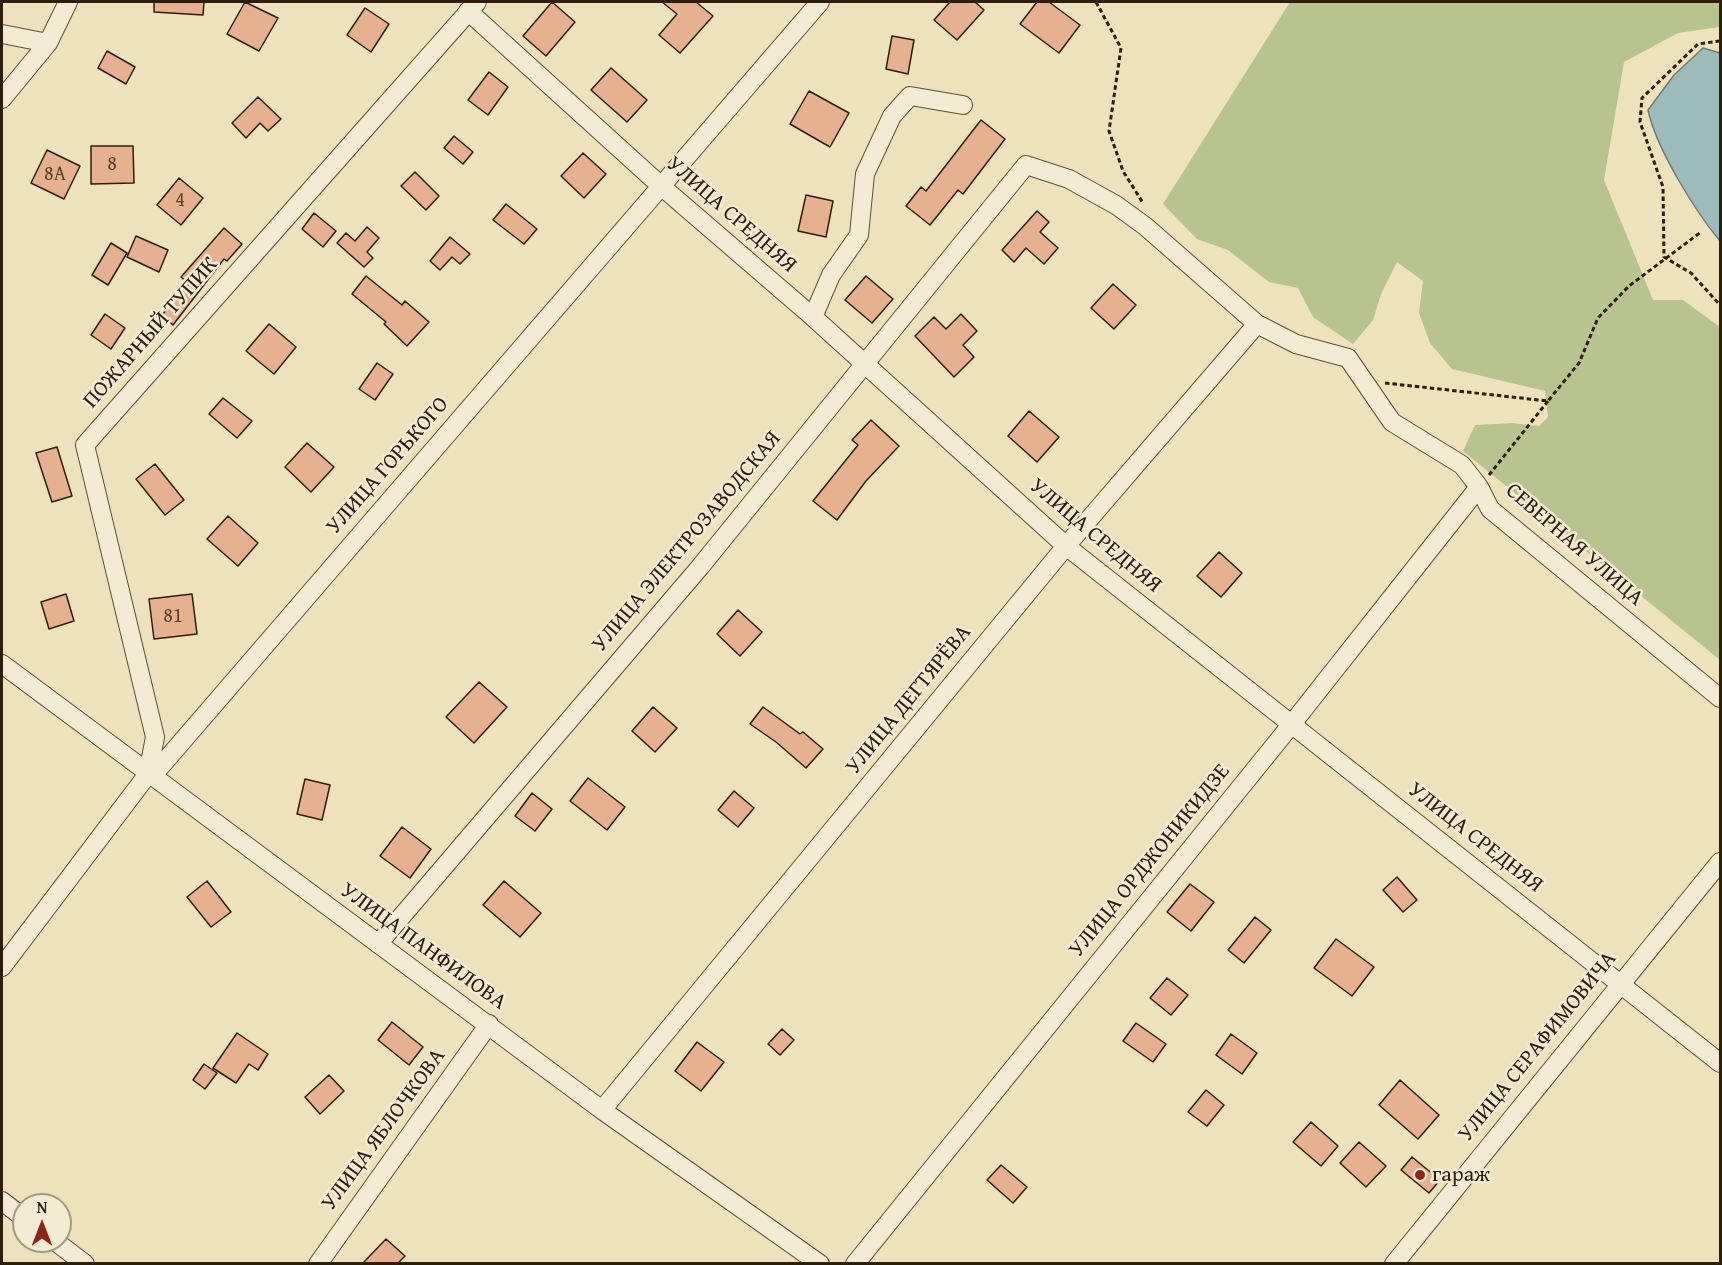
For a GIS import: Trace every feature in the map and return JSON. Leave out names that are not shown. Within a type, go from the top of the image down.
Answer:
[{"type":"street","points":[[2,99],[48,43],[68,2]]},
{"type":"street","name":"УЛИЦА ГОРЬКОГО","points":[[2,967],[148,774],[160,766],[820,2]]},
{"type":"street","name":"УЛИЦА СРЕДНЯЯ","points":[[473,6],[661,186],[813,317],[1066,546],[1621,982],[1720,1063]]},
{"type":"street","name":"ПОЖАРНЫЙ ТУПИК","points":[[148,774],[155,736],[85,445],[473,6]]},
{"type":"street","points":[[2,34],[48,43]]},
{"type":"street","points":[[813,317],[831,275],[859,235],[865,174],[892,117],[910,96],[963,105]]},
{"type":"street","name":"СЕВЕРНАЯ УЛИЦА","points":[[1026,165],[1069,179],[1116,205],[1145,226],[1257,324],[1296,344],[1348,358],[1366,381],[1392,422],[1462,465],[1479,487],[1490,509],[1720,698]]},
{"type":"street","name":"УЛИЦА ЭЛЕКТРОЗАВОДСКАЯ","points":[[378,944],[700,567],[1026,165]]},
{"type":"street","name":"УЛИЦА ДЕГТЯРЁВА","points":[[602,1110],[1066,546],[1257,324]]},
{"type":"street","name":"УЛИЦА ОРДЖОНИКИДЗЕ","points":[[855,1263],[1291,725],[1479,487]]},
{"type":"street","name":"УЛИЦА ПАНФИЛОВА","points":[[2,664],[602,1110],[820,1263]]},
{"type":"street","name":"УЛИЦА СЕРАФИМОВИЧА","points":[[1394,1263],[1720,862]]},
{"type":"street","name":"УЛИЦА ЯБЛОЧКОВА","points":[[318,1263],[489,1024]]},
{"type":"street","points":[[71,1253],[85,1263]]},
{"type":"path","points":[[1096,2],[1121,48],[1109,131],[1124,171],[1148,211]]},
{"type":"path","points":[[1664,257],[1663,187],[1640,122],[1642,98],[1698,44],[1720,41]]},
{"type":"path","points":[[1479,487],[1579,363],[1598,318],[1629,285],[1664,257],[1701,232]]},
{"type":"path","points":[[1664,257],[1691,273],[1720,305]]},
{"type":"path","points":[[1366,381],[1548,401]]},
{"type":"green space","points":[[1290,2],[1720,2],[1720,27],[1678,33],[1624,62],[1604,180],[1653,300],[1683,300],[1720,327],[1720,660],[1463,451],[1475,425],[1513,423],[1539,426],[1548,417],[1545,391],[1452,369],[1430,343],[1419,313],[1423,281],[1397,262],[1381,294],[1373,320],[1353,344],[1313,317],[1298,288],[1269,282],[1228,250],[1197,239],[1163,204]]},
{"type":"water","points":[[1703,48],[1720,53],[1720,241],[1699,213],[1668,160],[1652,125],[1648,110],[1674,75]]},
{"type":"building","points":[[154,2],[204,2],[203,15],[154,12]]},
{"type":"building","points":[[245,2],[278,18],[259,51],[227,34]]},
{"type":"building","points":[[552,2],[575,22],[546,56],[523,36]]},
{"type":"building","points":[[662,2],[696,2],[713,16],[680,53],[659,35],[677,14]]},
{"type":"building","points":[[950,2],[975,2],[984,10],[957,40],[934,20]]},
{"type":"building","points":[[1037,2],[1049,2],[1080,25],[1059,53],[1020,24]]},
{"type":"building","points":[[365,8],[389,24],[371,52],[347,35]]},
{"type":"building","points":[[892,36],[914,40],[908,74],[886,69]]},
{"type":"building","points":[[107,51],[135,67],[126,84],[98,68]]},
{"type":"building","points":[[611,68],[647,100],[627,122],[591,90]]},
{"type":"building","points":[[489,72],[508,87],[488,115],[468,100]]},
{"type":"building","points":[[809,91],[849,113],[830,147],[790,124]]},
{"type":"building","points":[[258,97],[281,119],[268,131],[260,123],[246,138],[232,123]]},
{"type":"building","points":[[981,120],[1005,139],[963,194],[958,190],[930,225],[906,206],[921,187],[926,191]]},
{"type":"building","points":[[454,136],[473,152],[463,164],[444,148]]},
{"type":"building","points":[[91,146],[133,146],[134,183],[91,184]]},
{"type":"building","points":[[47,150],[80,166],[64,199],[31,183]]},
{"type":"building","points":[[583,153],[606,174],[584,198],[561,176]]},
{"type":"building","points":[[415,172],[439,196],[426,210],[401,186]]},
{"type":"building","points":[[179,178],[203,198],[181,225],[157,205]]},
{"type":"building","points":[[806,195],[833,201],[826,237],[798,231]]},
{"type":"building","points":[[506,204],[537,229],[524,244],[493,220]]},
{"type":"building","points":[[1037,211],[1049,222],[1040,232],[1058,248],[1044,264],[1026,248],[1014,262],[1002,250]]},
{"type":"building","points":[[314,213],[336,231],[323,247],[302,229]]},
{"type":"building","points":[[367,227],[379,238],[367,252],[373,258],[364,267],[337,243],[346,233],[355,241]]},
{"type":"building","points":[[224,228],[242,244],[227,261],[224,259],[173,325],[162,315],[189,284],[181,277]]},
{"type":"building","points":[[136,236],[168,250],[159,272],[127,257]]},
{"type":"building","points":[[450,237],[470,254],[460,264],[452,257],[440,270],[430,261]]},
{"type":"building","points":[[111,243],[127,253],[108,285],[92,275]]},
{"type":"building","points":[[366,276],[402,305],[405,301],[429,322],[407,346],[384,324],[386,322],[352,294]]},
{"type":"building","points":[[866,276],[893,299],[872,323],[845,300]]},
{"type":"building","points":[[1113,284],[1136,305],[1114,329],[1091,308]]},
{"type":"building","points":[[105,314],[125,328],[111,349],[91,335]]},
{"type":"building","points":[[961,314],[977,331],[963,345],[974,357],[954,377],[915,336],[934,317],[946,329]]},
{"type":"building","points":[[269,324],[296,347],[274,374],[246,351]]},
{"type":"building","points":[[377,363],[393,374],[375,400],[359,389]]},
{"type":"building","points":[[223,398],[252,421],[237,438],[209,414]]},
{"type":"building","points":[[1029,411],[1059,437],[1037,462],[1008,436]]},
{"type":"building","points":[[871,420],[899,446],[866,481],[837,520],[813,501],[858,445],[852,440]]},
{"type":"building","points":[[307,443],[334,467],[311,492],[285,467]]},
{"type":"building","points":[[57,447],[72,496],[52,502],[36,453]]},
{"type":"building","points":[[155,464],[184,500],[165,515],[136,479]]},
{"type":"building","points":[[228,516],[258,543],[238,566],[207,539]]},
{"type":"building","points":[[1219,552],[1242,573],[1221,597],[1197,576]]},
{"type":"building","points":[[66,594],[74,621],[49,629],[41,602]]},
{"type":"building","points":[[192,594],[197,634],[154,639],[149,599]]},
{"type":"building","points":[[738,610],[762,632],[740,656],[717,634]]},
{"type":"building","points":[[479,682],[507,707],[474,743],[446,717]]},
{"type":"building","points":[[653,707],[677,728],[655,752],[632,731]]},
{"type":"building","points":[[763,707],[800,734],[803,732],[823,749],[806,768],[776,742],[750,724]]},
{"type":"building","points":[[588,778],[625,807],[607,830],[570,801]]},
{"type":"building","points":[[305,779],[330,785],[322,820],[297,814]]},
{"type":"building","points":[[734,791],[754,808],[738,827],[718,810]]},
{"type":"building","points":[[532,793],[552,809],[535,831],[515,816]]},
{"type":"building","points":[[402,827],[431,849],[410,878],[380,856]]},
{"type":"building","points":[[1397,877],[1417,900],[1403,912],[1383,890]]},
{"type":"building","points":[[207,881],[231,912],[211,927],[187,897]]},
{"type":"building","points":[[504,881],[541,913],[520,937],[483,905]]},
{"type":"building","points":[[1190,884],[1214,902],[1191,931],[1167,912]]},
{"type":"building","points":[[1255,917],[1271,930],[1244,963],[1228,950]]},
{"type":"building","points":[[1336,939],[1374,967],[1352,996],[1314,968]]},
{"type":"building","points":[[1167,978],[1188,995],[1171,1015],[1150,998]]},
{"type":"building","points":[[392,1022],[423,1047],[409,1065],[378,1040]]},
{"type":"building","points":[[1136,1023],[1166,1044],[1153,1062],[1123,1041]]},
{"type":"building","points":[[782,1029],[794,1040],[780,1055],[768,1044]]},
{"type":"building","points":[[237,1033],[268,1054],[258,1070],[249,1064],[236,1083],[213,1068]]},
{"type":"building","points":[[1231,1034],[1257,1053],[1242,1074],[1216,1055]]},
{"type":"building","points":[[697,1042],[724,1062],[701,1091],[675,1071]]},
{"type":"building","points":[[204,1064],[217,1073],[205,1089],[193,1080]]},
{"type":"building","points":[[329,1075],[344,1091],[320,1114],[305,1097]]},
{"type":"building","points":[[1400,1080],[1439,1115],[1418,1139],[1379,1105]]},
{"type":"building","points":[[1206,1090],[1224,1105],[1207,1126],[1188,1112]]},
{"type":"building","points":[[1311,1122],[1338,1146],[1321,1166],[1293,1142]]},
{"type":"building","points":[[1359,1142],[1386,1166],[1366,1187],[1340,1163]]},
{"type":"building","name":"гараж","points":[[1412,1157],[1440,1180],[1429,1193],[1401,1170]]},
{"type":"building","points":[[1001,1165],[1027,1187],[1013,1203],[987,1180]]},
{"type":"building","points":[[386,1239],[405,1256],[398,1263],[363,1263]]},
{"type":"place","name":"гараж","points":[[1420,1175]]}]
